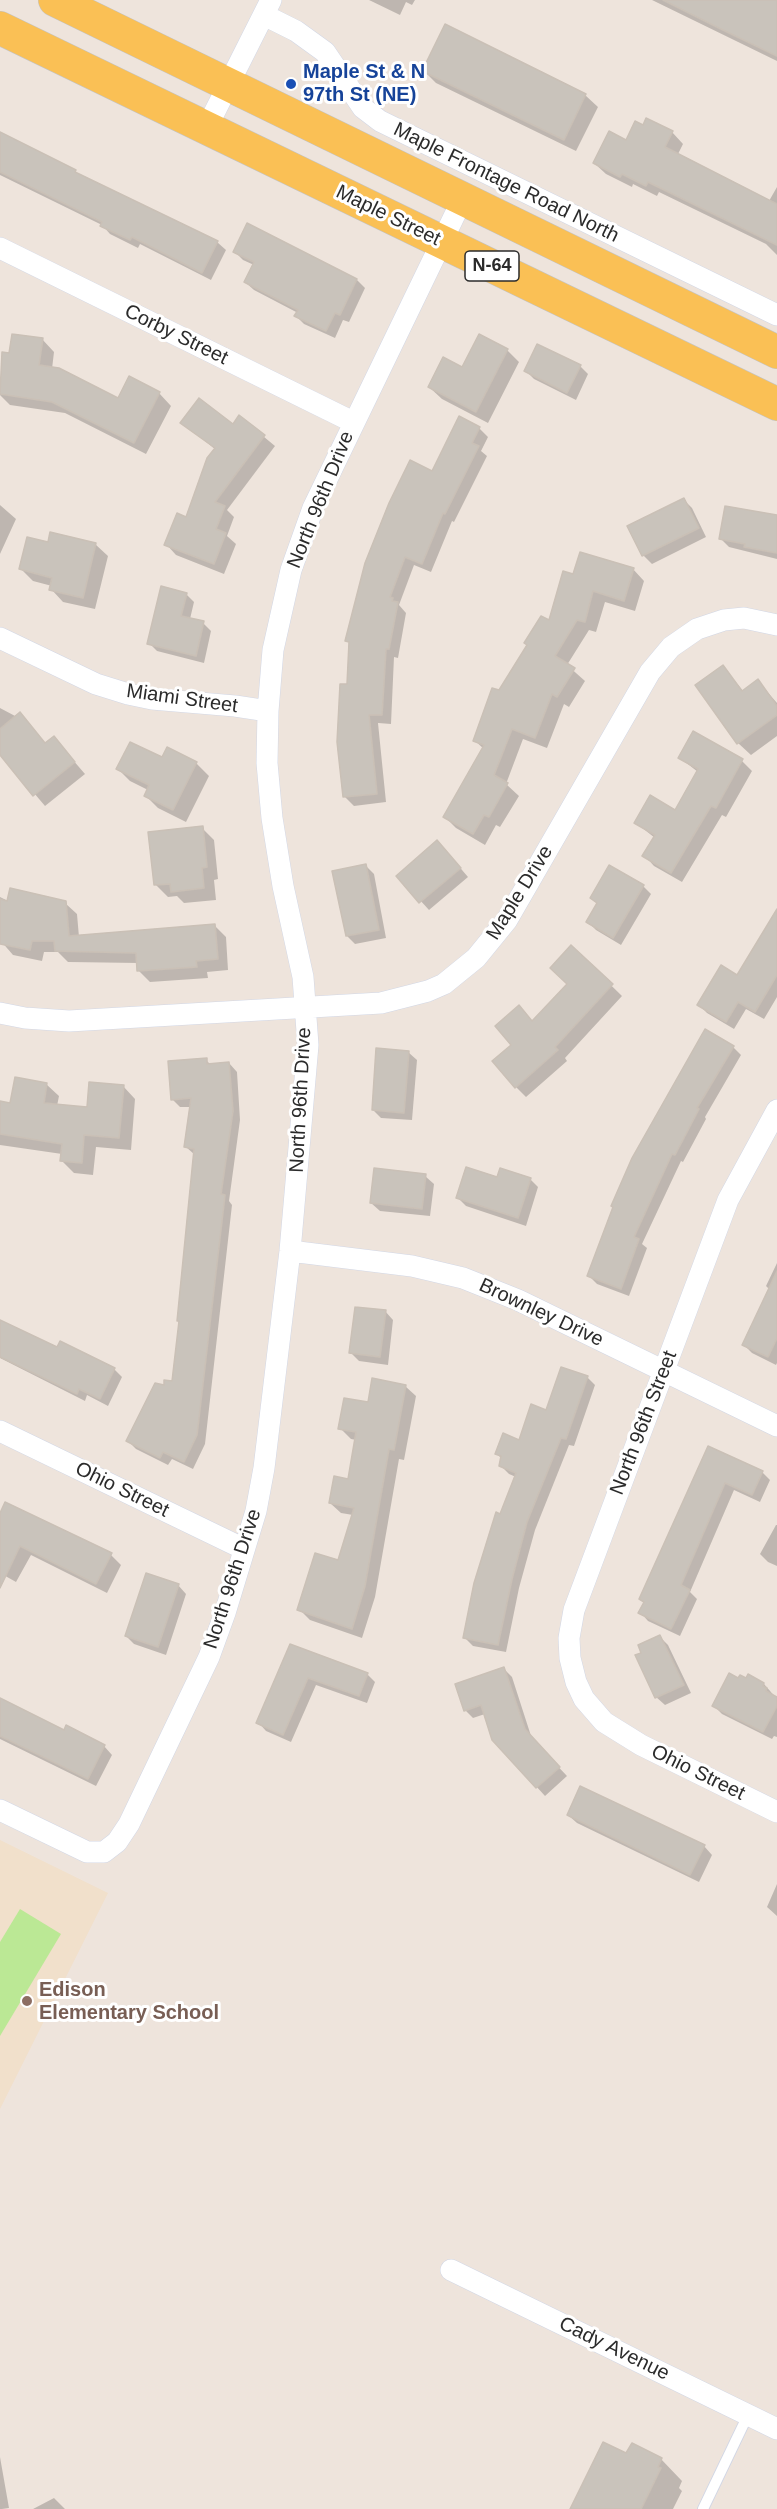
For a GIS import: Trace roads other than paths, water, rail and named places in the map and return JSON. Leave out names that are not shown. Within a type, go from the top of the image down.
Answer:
[{"type":"main road","name":"N-64","points":[[55,0],[777,352]]},
{"type":"main road","name":"Maple Street","points":[[0,28],[777,404]]},
{"type":"street","points":[[206,129],[267,8]]},
{"type":"street","name":"Maple Frontage Road North","points":[[267,8],[325,52],[363,108],[380,121],[777,315]]},
{"type":"street","name":"North 96th Drive","points":[[0,1810],[87,1852],[95,1854],[104,1852],[117,1842],[129,1824],[209,1657],[256,1511],[264,1468],[290,1251],[308,1045],[303,977],[283,886],[272,818],[267,763],[273,650],[291,570],[313,508],[462,200]]},
{"type":"street","name":"Corby Street","points":[[0,248],[353,422]]},
{"type":"street","name":"Maple Drive","points":[[0,1013],[25,1018],[69,1021],[397,1001],[428,992],[461,972],[493,940],[507,920],[650,672],[671,647],[697,629],[724,620],[744,618],[770,623]]},
{"type":"street","name":"Miami Street","points":[[0,638],[96,684],[128,694],[152,699],[268,711]]},
{"type":"street","name":"North 96th Street","points":[[619,1733],[604,1722],[584,1699],[574,1674],[569,1638],[574,1610],[728,1200],[777,1110]]},
{"type":"street","name":"Brownley Drive","points":[[290,1251],[412,1266],[463,1278],[518,1300],[777,1426]]},
{"type":"street","name":"Ohio Street","points":[[0,1431],[244,1549]]},
{"type":"street","name":"Ohio Street","points":[[619,1733],[777,1812]]},
{"type":"street","name":"Cady Avenue","points":[[451,2270],[777,2429]]},
{"type":"lane","points":[[704,2509],[748,2415]]},
{"type":"place","name":"Maple St & N 97th St (NE)","points":[[291,84]]},
{"type":"place","name":"Edison Elementary School","points":[[27,2001]]}]
